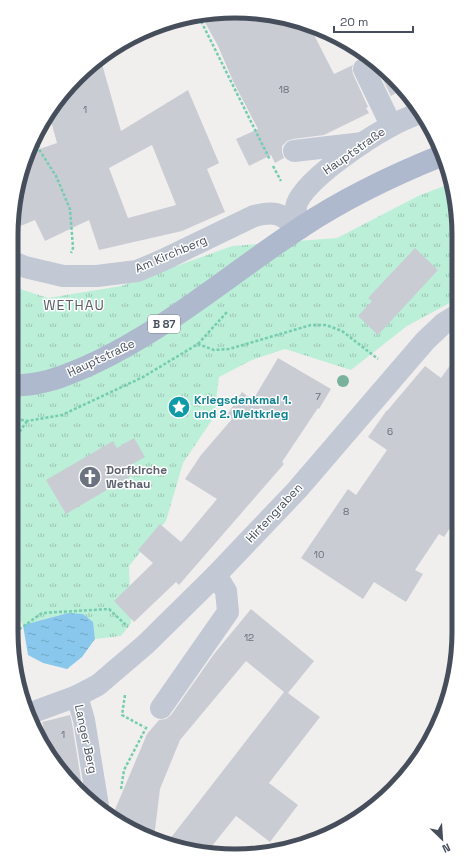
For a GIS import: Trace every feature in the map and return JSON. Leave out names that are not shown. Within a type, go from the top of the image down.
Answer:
[{"type":"main road","name":"Hauptstraße","points":[[18,386],[39,384],[72,373],[136,341],[176,316],[300,228],[333,207],[379,183],[437,158]]},
{"type":"street","points":[[364,69],[391,125]]},
{"type":"street","name":"Hauptstraße","points":[[300,228],[296,207],[302,194],[312,183],[331,166],[364,142],[391,125],[415,115]]},
{"type":"street","points":[[294,151],[364,142]]},
{"type":"street","name":"Am Kirchberg","points":[[18,264],[63,276],[97,276],[137,271],[254,216],[266,213],[279,214],[300,228]]},
{"type":"street","name":"Hirtengraben","points":[[34,712],[77,696],[98,685],[146,644],[216,575],[297,490],[424,341],[452,319]]},
{"type":"street","points":[[161,708],[228,612],[226,592],[216,575]]},
{"type":"street","name":"Langer Berg","points":[[77,696],[84,720],[97,799]]},
{"type":"path","points":[[201,21],[284,187]]},
{"type":"path","points":[[38,144],[40,150],[56,176],[70,209],[73,248],[63,276]]},
{"type":"path","points":[[18,419],[27,421],[62,415],[143,377],[198,344],[219,321]]},
{"type":"path","points":[[198,344],[214,350],[229,349],[311,325],[326,325],[342,331],[396,373]]},
{"type":"path","points":[[18,434],[27,421]]},
{"type":"path","points":[[18,630],[42,613],[108,608],[146,644]]},
{"type":"path","points":[[126,661],[129,670],[122,714],[145,728]]},
{"type":"path","points":[[121,792],[124,770],[145,728],[161,708]]},
{"type":"green space","points":[[446,185],[452,221],[452,302],[407,326],[351,370],[285,349],[252,360],[219,377],[214,417],[183,463],[166,521],[129,566],[131,623],[121,636],[95,639],[93,622],[68,613],[23,625],[18,617],[18,288],[48,298],[121,286],[232,246],[337,238],[418,196]]},
{"type":"water","points":[[68,613],[83,614],[93,622],[95,639],[82,657],[67,669],[43,663],[28,655],[23,625]]},
{"type":"building","points":[[221,18],[249,18],[291,25],[313,33],[334,74],[353,65],[353,74],[368,107],[366,108],[369,113],[324,135],[287,141],[282,146],[284,158],[275,163],[271,155],[249,166],[236,139],[258,129],[233,81],[218,46],[204,20]]},
{"type":"building","points":[[102,64],[121,131],[188,90],[219,163],[207,169],[225,212],[182,231],[99,250],[89,220],[45,241],[35,220],[18,227],[18,221],[25,179],[36,150],[57,143],[51,120],[72,92]],"holes":[[[152,145],[176,205],[128,218],[109,168]]]},
{"type":"building","points":[[380,74],[398,92],[391,96]]},
{"type":"building","points":[[415,248],[438,270],[378,335],[358,316],[372,301],[368,298]]},
{"type":"building","points":[[278,358],[331,389],[282,462],[284,464],[179,585],[176,582],[134,622],[114,601],[153,563],[138,550],[160,524],[181,542],[217,499],[185,479],[201,455],[232,419],[227,415],[242,392],[253,400]]},
{"type":"building","points":[[452,362],[452,525],[444,537],[439,534],[415,570],[423,574],[406,602],[374,582],[363,599],[301,558],[348,489],[356,495],[387,450],[368,437],[387,410],[425,366],[441,378]]},
{"type":"building","name":"Dorfkirche Wethau","points":[[134,438],[145,457],[129,466],[134,474],[66,514],[46,480],[113,441],[117,448]]},
{"type":"building","points":[[251,609],[314,661],[288,693],[320,717],[269,783],[298,805],[270,842],[236,816],[211,848],[179,842],[170,839],[284,692],[246,661],[180,740],[160,789],[155,833],[139,827],[114,812],[147,734],[159,720],[166,719],[171,715],[214,654]]},
{"type":"building","points":[[70,715],[82,785],[55,753],[46,738],[42,722]]},
{"type":"place","name":"Kriegsdenkmal 1. und 2. Weltkrieg","points":[[179,407]]},
{"type":"place","name":"Dorfkirche Wethau","points":[[90,477]]},
{"type":"district","name":"WETHAU","points":[[74,305]]}]
